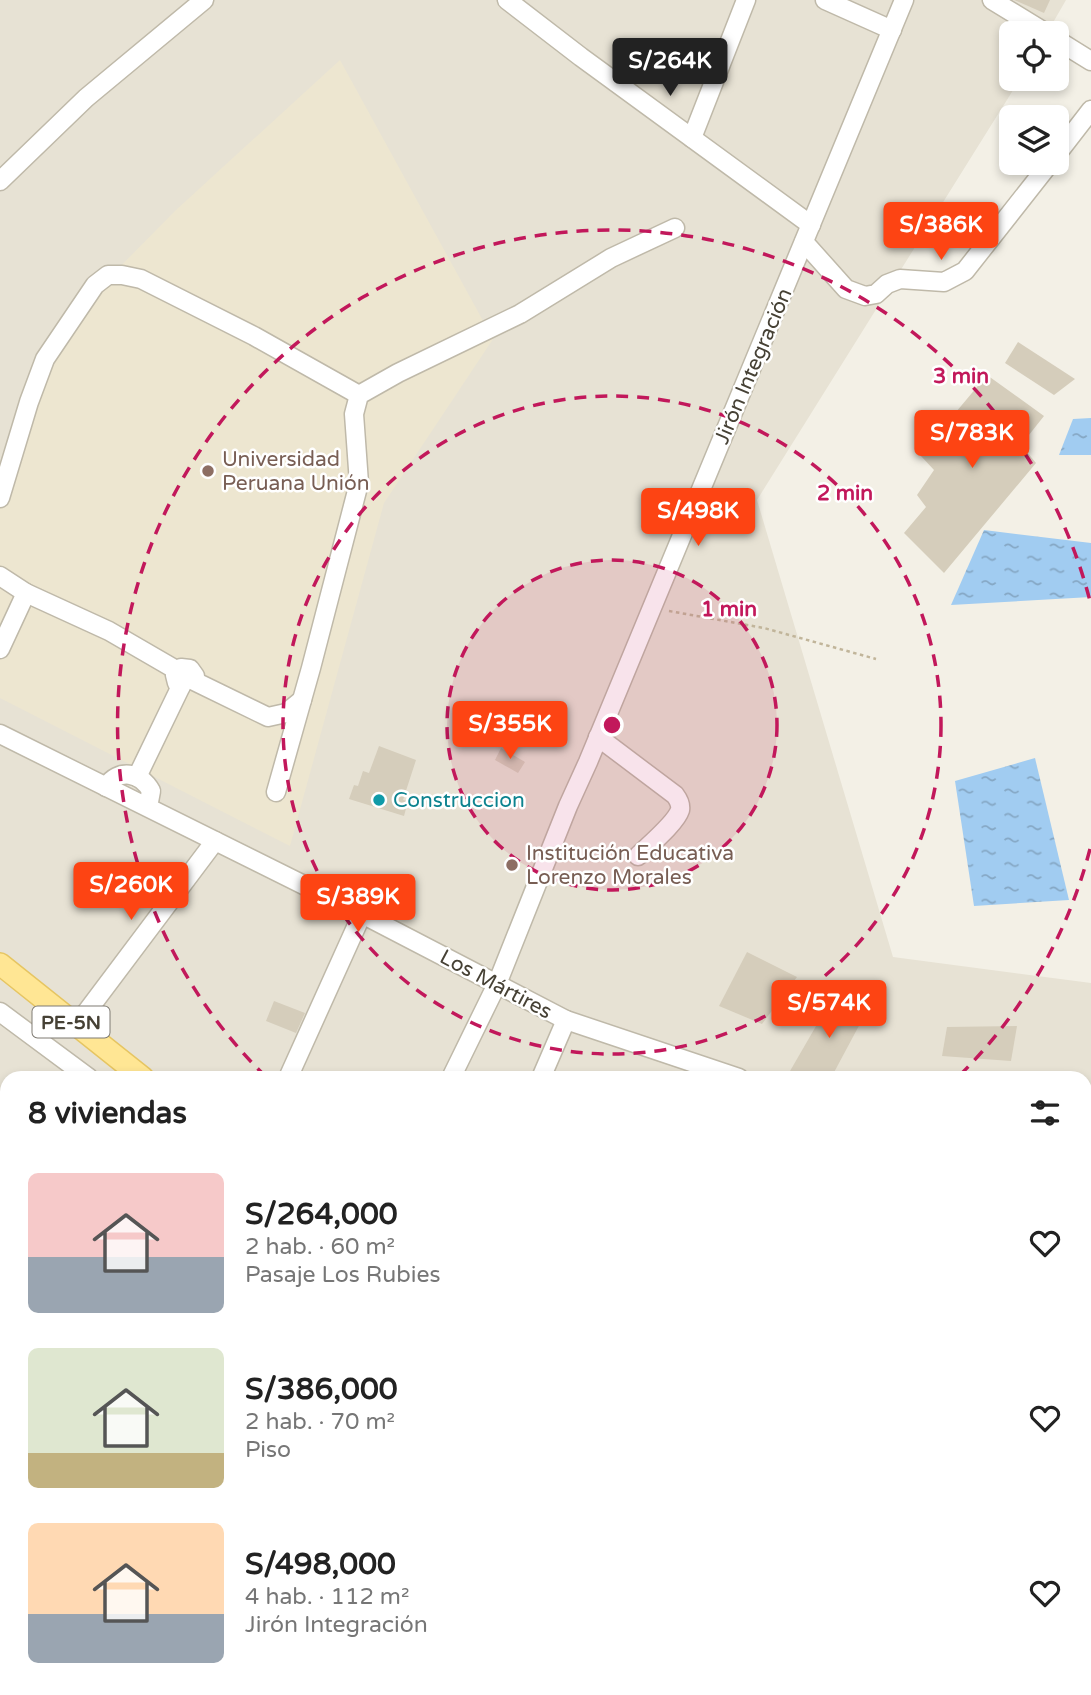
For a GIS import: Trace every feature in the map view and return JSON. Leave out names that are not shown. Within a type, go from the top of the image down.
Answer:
[{"type":"main road","name":"PE-5N","points":[[0,964],[134,1071]]},
{"type":"street","points":[[0,181],[86,98],[204,0]]},
{"type":"street","points":[[507,0],[811,225]]},
{"type":"street","points":[[692,138],[746,0]]},
{"type":"street","points":[[825,0],[892,30]]},
{"type":"street","name":"Jirón Integración","points":[[455,1071],[497,984],[904,0]]},
{"type":"street","points":[[992,0],[1026,21]]},
{"type":"street","points":[[1069,47],[1091,61]]},
{"type":"street","points":[[1069,138],[1091,110]]},
{"type":"street","points":[[804,242],[837,281],[865,296],[876,293],[887,284],[908,278],[944,282],[965,271],[1041,175]]},
{"type":"street","points":[[276,792],[359,483],[354,414],[359,395],[398,373],[520,314],[611,258],[675,228]]},
{"type":"street","points":[[0,499],[45,359],[94,285],[108,275],[141,279],[359,395]]},
{"type":"street","points":[[0,576],[26,593],[109,631],[184,679],[268,717],[286,713],[302,699]]},
{"type":"street","points":[[0,649],[26,593]]},
{"type":"street","points":[[137,776],[184,679]]},
{"type":"street","name":"Los Mártires","points":[[0,734],[362,914],[566,1020],[718,1071]]},
{"type":"street","points":[[598,737],[676,794],[679,801],[680,809],[676,818],[638,856]]},
{"type":"street","points":[[106,787],[110,780],[120,774],[137,776],[151,791],[148,807]]},
{"type":"street","points":[[76,1026],[215,841]]},
{"type":"street","points":[[291,1071],[362,914]]},
{"type":"street","points":[[0,1012],[80,1071]]},
{"type":"street","points":[[544,1071],[566,1020]]},
{"type":"path","points":[[652,607],[764,628],[876,659]]},
{"type":"shaded area","points":[[0,0],[1066,0],[1054,21],[999,21],[999,91],[1013,91],[1004,105],[999,105],[999,113],[757,500],[893,957],[1091,983],[1091,1071],[0,1071]]},
{"type":"shaded area","name":"Universidad Peruana Unión","points":[[340,60],[493,339],[384,503],[290,846],[0,698],[0,508],[49,346],[100,287],[176,210]]},
{"type":"water","points":[[1091,418],[1091,455],[1059,455],[1073,419]]},
{"type":"water","points":[[984,530],[1091,543],[1091,597],[951,605]]},
{"type":"water","points":[[1035,758],[1069,900],[974,906],[955,781]]},
{"type":"building","points":[[1014,0],[1050,0],[1044,13]]},
{"type":"building","points":[[1018,342],[1075,379],[1054,395],[1005,363]]},
{"type":"building","points":[[987,375],[1044,416],[1021,445],[1036,463],[944,573],[904,533],[926,507],[917,495],[934,470],[920,455]]},
{"type":"building","points":[[379,746],[416,760],[403,800],[408,801],[404,816],[349,799],[354,785],[358,786],[363,771],[369,773]]},
{"type":"building","name":"Construccion","points":[[501,748],[525,762],[518,773],[495,760]]},
{"type":"building","points":[[747,952],[797,977],[762,1024],[719,1006]]},
{"type":"building","points":[[834,995],[869,1007],[835,1071],[790,1071]]},
{"type":"building","points":[[274,1001],[305,1013],[296,1033],[266,1021]]},
{"type":"building","points":[[1017,1026],[1011,1061],[942,1056],[947,1027]]},
{"type":"place","name":"Universidad Peruana Unión","points":[[208,471]]},
{"type":"place","name":"Construccion","points":[[379,800]]},
{"type":"place","name":"Institución Educativa Lorenzo Morales","points":[[512,865]]}]
